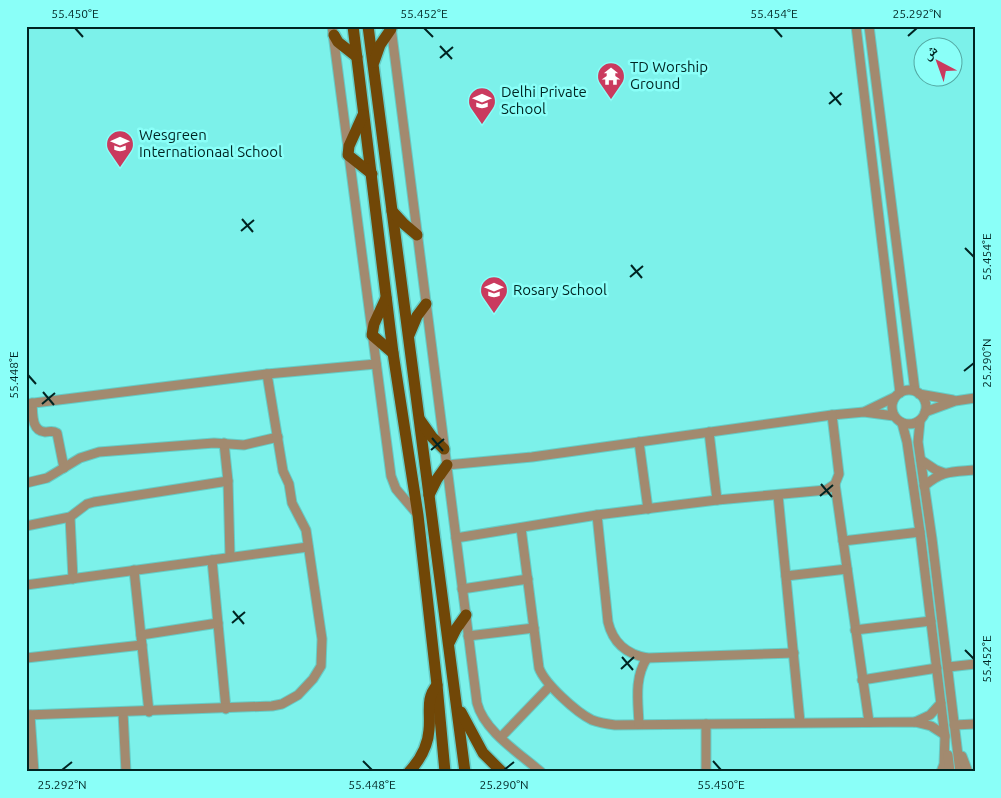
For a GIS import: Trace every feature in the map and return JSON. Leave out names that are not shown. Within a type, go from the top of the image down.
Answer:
[{"type":"main road","points":[[353,26],[393,353],[418,515],[445,772]]},
{"type":"main road","points":[[368,26],[465,772]]},
{"type":"main road","points":[[373,64],[380,45],[391,28]]},
{"type":"main road","points":[[333,31],[338,42],[357,56]]},
{"type":"main road","points":[[364,114],[349,146],[348,155],[372,174]]},
{"type":"main road","points":[[392,211],[417,235]]},
{"type":"main road","points":[[387,297],[374,324],[372,335],[393,353]]},
{"type":"main road","points":[[408,336],[417,316],[426,304]]},
{"type":"main road","points":[[419,417],[444,449]]},
{"type":"main road","points":[[429,494],[447,465]]},
{"type":"main road","points":[[449,645],[456,629],[466,615]]},
{"type":"main road","points":[[409,772],[425,748],[430,729],[429,699],[437,685]]},
{"type":"main road","points":[[457,705],[477,744],[490,761],[502,772]]},
{"type":"street","points":[[856,26],[898,394],[892,406],[894,416]]},
{"type":"street","points":[[869,26],[917,393],[924,399],[926,405],[926,412],[920,421],[918,435],[960,772]]},
{"type":"street","points":[[391,28],[479,710],[486,723],[541,772]]},
{"type":"street","points":[[333,31],[391,476],[396,488],[418,515]]},
{"type":"street","points":[[64,468],[57,433],[54,431],[43,432],[37,429],[29,404],[267,374],[376,364]]},
{"type":"street","points":[[34,772],[28,715],[272,706],[298,695],[313,679],[321,666],[322,639],[306,530],[292,503],[284,471],[267,374]]},
{"type":"street","points":[[864,412],[898,394],[910,390],[955,401]]},
{"type":"street","points":[[926,412],[955,401],[975,398]]},
{"type":"street","points":[[447,465],[532,457],[864,412],[894,416],[902,423],[908,425],[920,421]]},
{"type":"street","points":[[456,538],[597,516],[718,500],[820,492],[835,484],[838,480],[839,468],[832,415]]},
{"type":"street","points":[[902,423],[907,442],[920,532],[950,772]]},
{"type":"street","points":[[709,432],[718,500]]},
{"type":"street","points":[[26,483],[46,478],[80,458],[99,452],[224,443],[244,445],[278,437]]},
{"type":"street","points":[[639,442],[648,509]]},
{"type":"street","points":[[224,443],[228,481],[230,557]]},
{"type":"street","points":[[921,460],[936,470],[944,472],[975,470]]},
{"type":"street","points":[[924,486],[944,472]]},
{"type":"street","points":[[26,526],[70,517],[90,503],[228,481]]},
{"type":"street","points":[[835,484],[868,722]]},
{"type":"street","points":[[778,495],[800,722]]},
{"type":"street","points":[[597,516],[610,630],[613,638],[624,650],[647,658],[794,654]]},
{"type":"street","points":[[70,517],[74,578]]},
{"type":"street","points":[[521,528],[539,668],[545,681],[550,686],[591,719],[607,724],[915,722],[931,726],[945,735]]},
{"type":"street","points":[[843,541],[920,532]]},
{"type":"street","points":[[26,585],[308,547]]},
{"type":"street","points":[[212,560],[226,709]]},
{"type":"street","points":[[786,576],[847,569]]},
{"type":"street","points":[[134,570],[149,712]]},
{"type":"street","points":[[462,588],[528,579]]},
{"type":"street","points":[[856,630],[931,621]]},
{"type":"street","points":[[141,635],[218,623]]},
{"type":"street","points":[[468,636],[534,628]]},
{"type":"street","points":[[26,658],[142,645]]},
{"type":"street","points":[[639,724],[637,683],[640,670],[647,658]]},
{"type":"street","points":[[948,667],[975,664]]},
{"type":"street","points":[[862,680],[937,668]]},
{"type":"street","points":[[501,737],[550,686]]},
{"type":"street","points":[[915,722],[930,715],[941,703]]},
{"type":"street","points":[[123,712],[126,772]]},
{"type":"street","points":[[706,724],[706,772]]},
{"type":"street","points":[[954,725],[975,724]]},
{"type":"street","points":[[941,772],[944,764],[945,735]]},
{"type":"street","points":[[955,735],[960,744],[968,772]]},
{"type":"place","name":"TD Worship Ground","points":[[611,100]]},
{"type":"place","name":"Delhi Private School","points":[[482,125]]},
{"type":"place","name":"Wesgreen Internationaal School","points":[[120,168]]},
{"type":"place","name":"Rosary School","points":[[494,314]]}]
